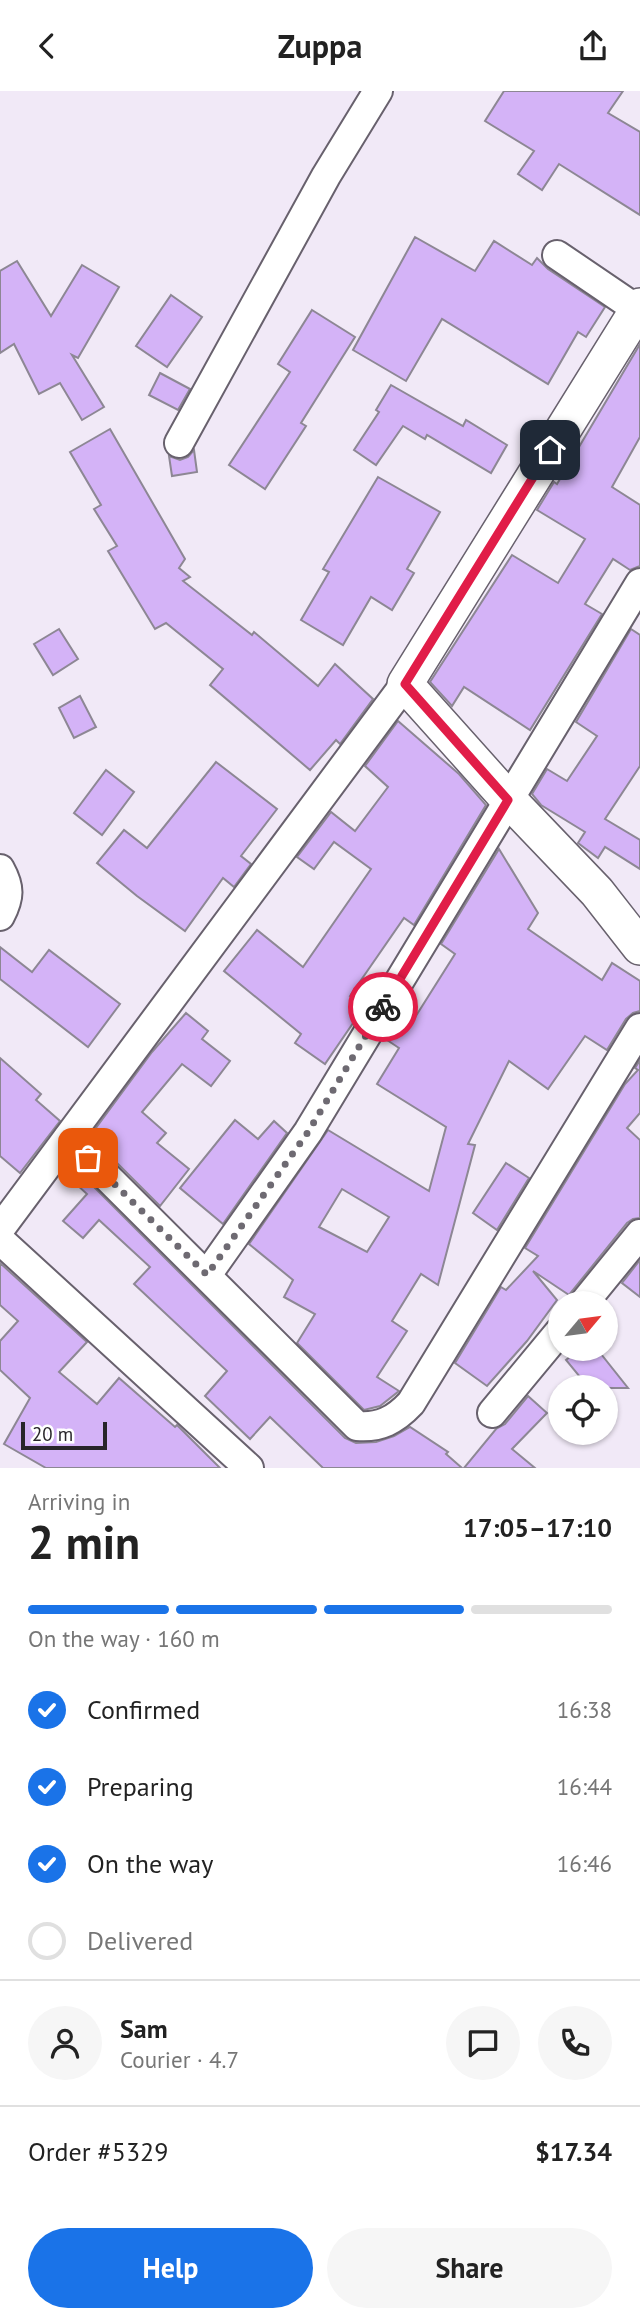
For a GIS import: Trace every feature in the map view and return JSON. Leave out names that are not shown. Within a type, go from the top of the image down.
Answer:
[{"type":"main road","points":[[639,308],[405,684],[508,800],[597,892],[640,947]]},
{"type":"street","points":[[179,443],[326,176],[378,91]]},
{"type":"street","points":[[557,255],[639,308]]},
{"type":"street","points":[[207,1275],[308,1132],[640,583]]},
{"type":"street","points":[[0,1229],[405,684]]},
{"type":"street","points":[[0,869],[9,887],[6,905],[0,916]]},
{"type":"street","points":[[68,1138],[357,1426],[374,1427],[399,1416],[411,1403],[640,1028]]},
{"type":"street","points":[[594,1291],[640,1234]]},
{"type":"street","points":[[0,1240],[249,1468]]},
{"type":"street","points":[[492,1413],[548,1345]]},
{"type":"building","points":[[504,91],[623,91],[608,113],[640,132],[640,215],[559,164],[542,190],[518,174],[534,151],[485,121]]},
{"type":"building","points":[[415,237],[475,271],[494,241],[532,265],[537,258],[548,269],[605,307],[586,337],[578,332],[548,384],[442,319],[406,381],[353,350]]},
{"type":"building","points":[[17,261],[51,316],[82,265],[119,287],[78,358],[72,355],[104,407],[82,420],[60,383],[39,394],[14,344],[0,353],[0,271]]},
{"type":"building","points":[[171,295],[202,317],[167,367],[136,346]]},
{"type":"building","points":[[312,310],[355,337],[301,423],[306,426],[265,489],[229,465],[290,372],[278,364]]},
{"type":"building","points":[[640,344],[640,437],[612,487],[640,505],[640,566],[630,570],[613,559],[585,604],[602,614],[530,730],[464,687],[452,706],[430,682],[512,555],[558,583],[585,539],[537,510],[554,482],[557,484]]},
{"type":"building","points":[[160,373],[190,389],[178,410],[149,395]]},
{"type":"building","points":[[391,385],[463,426],[466,420],[507,445],[491,473],[427,435],[425,439],[403,426],[376,465],[354,450],[379,412],[376,410]]},
{"type":"building","points":[[110,429],[185,559],[179,568],[190,577],[183,581],[252,635],[254,632],[318,686],[335,664],[373,699],[340,744],[336,740],[310,770],[210,685],[223,669],[166,623],[155,629],[108,551],[117,546],[94,509],[101,505],[70,452]]},
{"type":"building","points":[[194,450],[197,472],[172,476],[169,456],[180,460],[188,457]]},
{"type":"building","points":[[378,477],[440,512],[407,569],[414,573],[392,610],[371,597],[343,645],[301,620],[329,572],[323,569]]},
{"type":"building","points":[[59,629],[78,659],[53,675],[34,644]]},
{"type":"building","points":[[631,629],[640,635],[640,766],[605,819],[640,840],[640,869],[605,847],[598,858],[578,843],[585,832],[541,805],[532,794],[547,769],[567,781],[597,736],[576,722]]},
{"type":"building","points":[[80,696],[96,727],[74,738],[59,708]]},
{"type":"building","points":[[398,721],[459,774],[486,805],[414,925],[404,918],[350,996],[364,1007],[325,1064],[295,1043],[301,1034],[224,971],[257,930],[303,967],[371,869],[334,842],[314,869],[297,857],[331,812],[355,831],[388,787],[365,766]]},
{"type":"building","points":[[216,762],[277,809],[241,856],[251,864],[234,887],[223,878],[185,931],[97,863],[124,830],[147,848]]},
{"type":"building","points":[[106,770],[134,792],[102,835],[74,813]]},
{"type":"building","points":[[499,849],[538,913],[528,929],[602,980],[612,963],[640,981],[640,1011],[626,1019],[607,1050],[585,1036],[548,1089],[509,1061],[468,1144],[475,1145],[438,1285],[421,1274],[392,1321],[407,1331],[377,1377],[399,1391],[380,1406],[364,1410],[297,1343],[315,1314],[284,1297],[293,1280],[249,1244],[328,1130],[429,1191],[446,1127],[377,1084],[399,1048],[384,1038],[401,1010],[414,1019],[455,954],[441,944]],"holes":[[[342,1189],[389,1217],[367,1252],[319,1227]]]},
{"type":"building","points":[[0,947],[32,972],[49,950],[120,1004],[88,1047],[0,979]]},
{"type":"building","points":[[186,1013],[208,1031],[202,1039],[230,1061],[211,1086],[182,1064],[142,1112],[166,1133],[157,1143],[189,1169],[160,1206],[90,1136],[152,1052]]},
{"type":"building","points":[[0,1058],[41,1094],[36,1100],[60,1121],[20,1173],[0,1156]]},
{"type":"building","points":[[640,1060],[640,1113],[627,1128],[640,1140],[640,1218],[627,1223],[572,1291],[563,1291],[533,1271],[550,1291],[548,1312],[527,1341],[487,1386],[455,1363],[501,1287],[506,1290],[538,1256],[525,1248],[625,1084],[638,1070],[635,1068]]},
{"type":"building","points":[[235,1120],[258,1139],[274,1121],[287,1133],[223,1224],[180,1188]]},
{"type":"building","points":[[70,1163],[345,1438],[356,1443],[376,1442],[410,1427],[448,1452],[446,1454],[462,1468],[323,1468],[270,1417],[250,1439],[205,1396],[227,1371],[134,1284],[150,1267],[99,1220],[83,1238],[63,1221],[87,1194],[63,1172]]},
{"type":"building","points":[[506,1163],[529,1178],[497,1230],[473,1213]]},
{"type":"building","points":[[640,1260],[640,1297],[622,1283]]},
{"type":"building","points":[[0,1263],[87,1342],[59,1372],[97,1404],[119,1378],[175,1427],[177,1425],[220,1468],[46,1468],[4,1444],[30,1398],[0,1370],[0,1341],[18,1321],[0,1305]]},
{"type":"building","points":[[567,1361],[607,1361],[618,1375],[578,1375]]},
{"type":"building","points":[[618,1375],[628,1388],[618,1388]]},
{"type":"building","points":[[528,1396],[547,1413],[512,1449],[535,1468],[464,1468],[496,1429],[505,1424]]},
{"type":"way so far","points":[[88,1158],[207,1275],[308,1132],[383,1007]]},
{"type":"route","points":[[383,1007],[508,800],[405,684],[550,450]]}]
